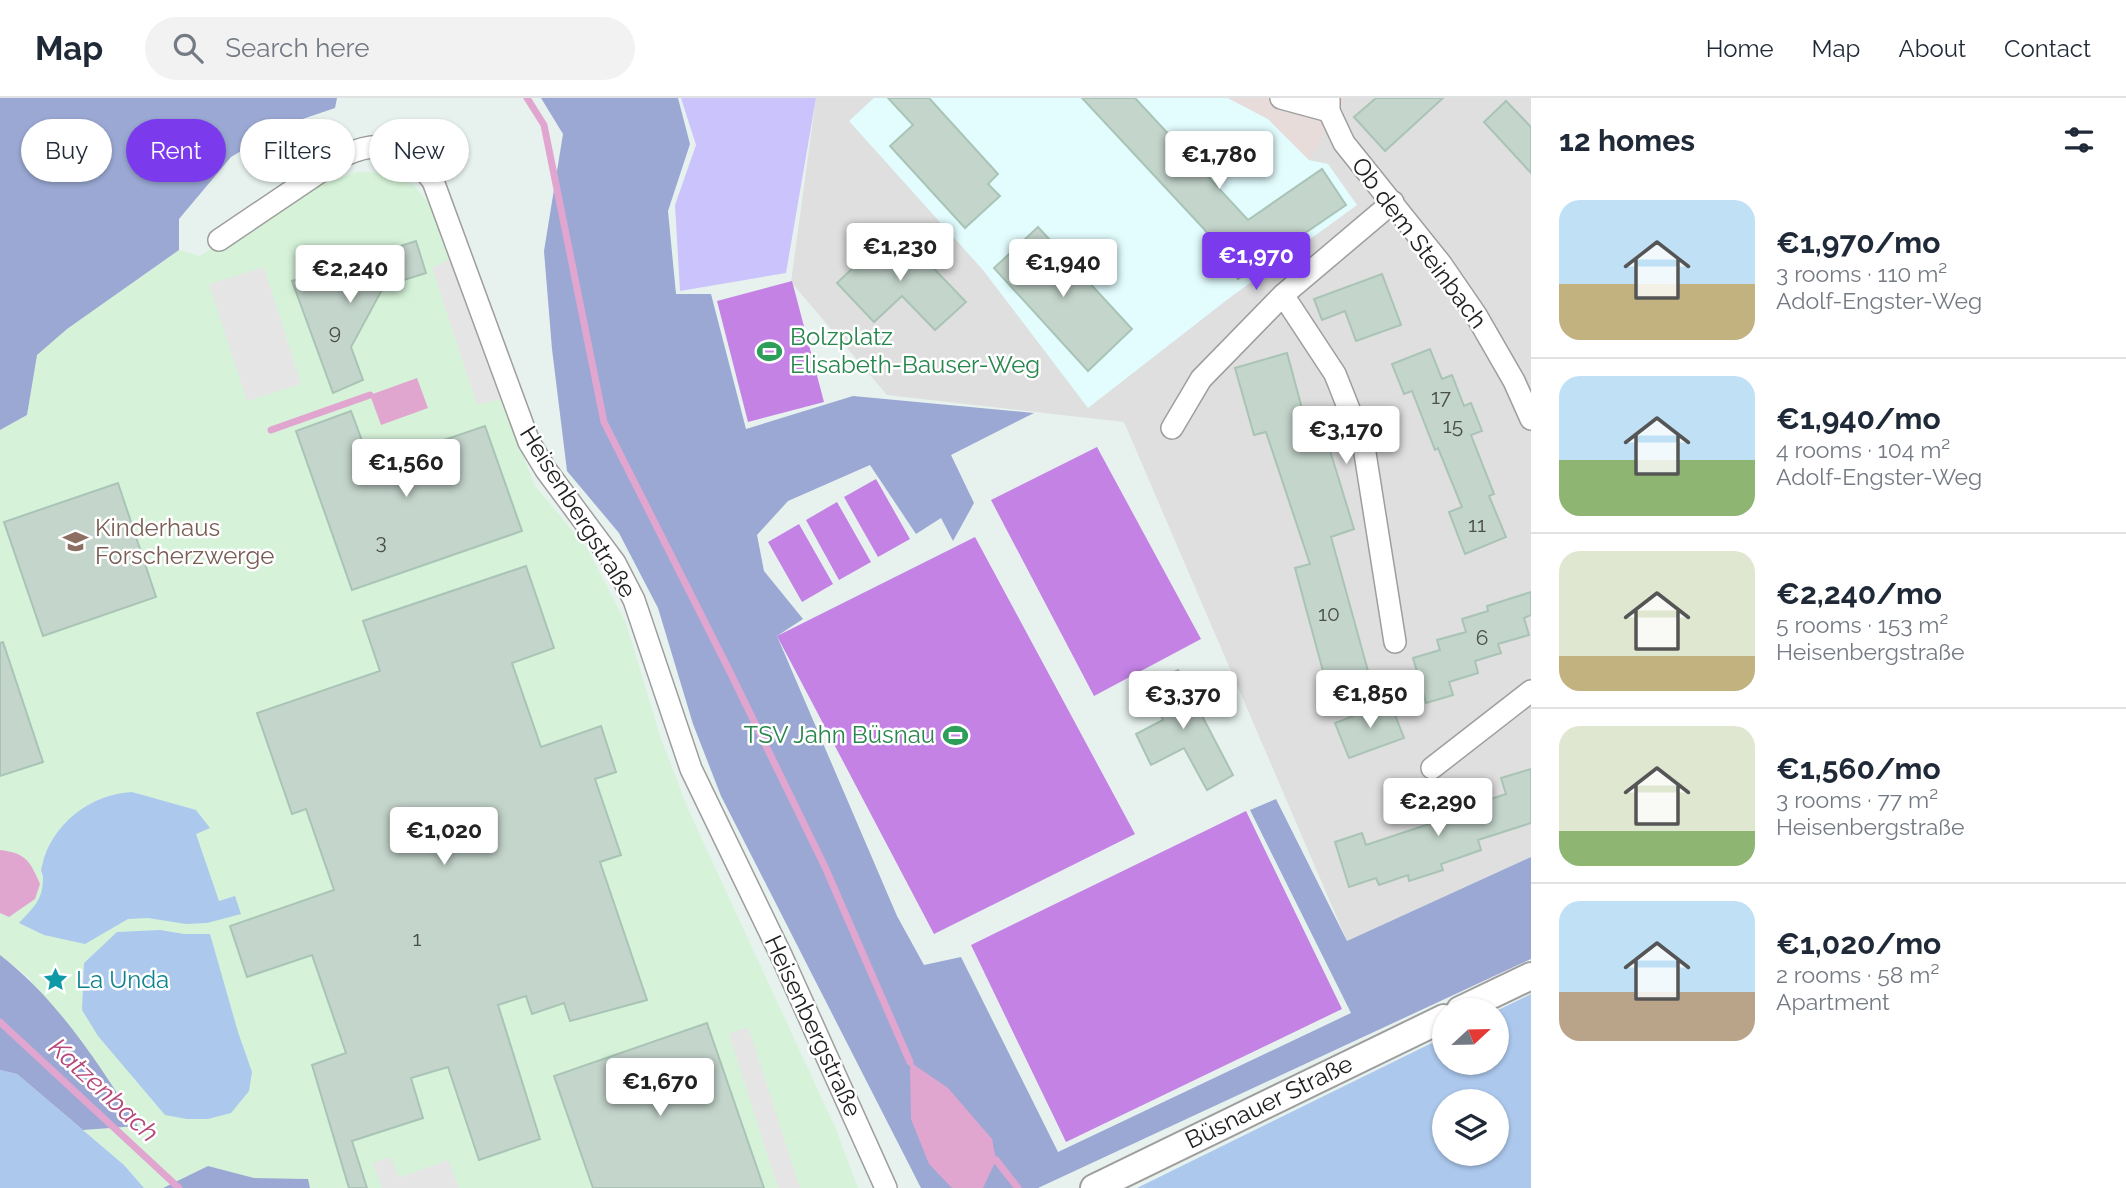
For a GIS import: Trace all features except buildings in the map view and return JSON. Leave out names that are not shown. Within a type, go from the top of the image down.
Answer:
[{"type":"street","name":"Ob dem Steinbach","points":[[1281,98],[1329,105],[1344,143],[1441,264],[1476,315],[1514,381],[1531,419]]},
{"type":"street","name":"Heisenbergstraße","points":[[219,240],[345,155],[363,147],[379,145],[402,150],[418,161],[433,181],[529,442],[546,470],[615,563],[634,600],[691,769],[781,955],[886,1188]]},
{"type":"street","points":[[1172,428],[1201,379],[1283,295],[1393,202]]},
{"type":"street","points":[[1283,295],[1335,374],[1364,447],[1395,642]]},
{"type":"street","points":[[1432,768],[1531,691]]},
{"type":"street","points":[[1485,998],[1531,976]]},
{"type":"street","name":"Büsnauer Straße","points":[[1094,1188],[1432,1024]]},
{"type":"shaded area","points":[[0,98],[337,98],[335,108],[303,119],[240,119],[240,152],[226,163],[226,119],[126,119],[126,182],[210,182],[179,219],[179,250],[67,329],[37,355],[27,415],[0,430]]},
{"type":"shaded area","points":[[541,98],[678,98],[690,144],[668,211],[676,294],[711,294],[746,429],[853,396],[1034,413],[951,455],[974,503],[953,541],[941,518],[916,534],[870,465],[788,501],[757,535],[764,571],[803,619],[777,636],[897,916],[924,965],[961,957],[1058,1152],[1351,1013],[1250,810],[1276,799],[1347,941],[1531,857],[1531,959],[1447,998],[1432,998],[1432,1005],[1038,1188],[921,1188],[721,796],[693,724],[658,608],[619,533],[567,471],[552,349],[544,251],[563,134]]},
{"type":"shaded area","points":[[681,98],[816,98],[786,273],[680,291],[675,205],[696,145]]},
{"type":"shaded area","points":[[816,98],[1531,98],[1531,857],[1347,941],[1124,422],[887,395],[791,282]]},
{"type":"shaded area","points":[[874,98],[1228,98],[1268,119],[1309,160],[1328,164],[1357,205],[1228,299],[1088,408],[983,270],[849,121]]},
{"type":"shaded area","points":[[1228,98],[1346,98],[1309,160],[1268,119]]},
{"type":"shaded area","points":[[369,172],[369,182],[411,182],[427,201],[461,279],[490,369],[535,486],[587,548],[626,623],[661,739],[689,811],[835,1127],[858,1188],[310,1188],[307,1179],[253,1178],[208,1166],[163,1188],[144,1188],[124,1165],[83,1130],[138,1126],[28,977],[0,955],[0,430],[27,415],[36,355],[67,329],[179,250],[200,256],[307,189],[328,182],[355,182],[355,173]]},
{"type":"shaded area","points":[[461,254],[510,397],[477,405],[432,268]]},
{"type":"shaded area","points":[[264,267],[301,384],[247,401],[209,284]]},
{"type":"shaded area","name":"Bolzplatz Elisabeth-Bauser-Weg","points":[[792,281],[824,402],[748,422],[717,301]]},
{"type":"shaded area","points":[[417,378],[428,408],[381,425],[370,395]]},
{"type":"shaded area","points":[[1097,447],[1201,639],[1094,696],[991,500]]},
{"type":"shaded area","points":[[876,479],[910,539],[878,557],[844,497]]},
{"type":"shaded area","points":[[837,502],[871,562],[839,580],[806,520]]},
{"type":"shaded area","points":[[799,524],[833,584],[802,602],[768,542]]},
{"type":"shaded area","name":"TSV Jahn Büsnau","points":[[975,537],[1135,834],[934,934],[777,636]]},
{"type":"shaded area","points":[[132,792],[196,810],[210,828],[196,834],[219,901],[235,896],[241,914],[207,923],[186,924],[148,918],[128,919],[85,944],[44,935],[19,923],[39,897],[43,885],[41,869],[47,851],[64,825],[75,814],[102,798]]},
{"type":"shaded area","points":[[1246,811],[1342,1009],[1066,1142],[971,945]]},
{"type":"shaded area","points":[[0,850],[16,853],[26,860],[40,884],[35,899],[9,917],[0,913]]},
{"type":"shaded area","points":[[160,930],[210,934],[252,1072],[249,1091],[231,1113],[208,1119],[165,1115],[98,1036],[82,1010],[84,963],[117,932]]},
{"type":"shaded area","points":[[0,955],[41,992],[77,1034],[138,1126],[83,1130],[17,1074],[0,1070]]},
{"type":"shaded area","points":[[1531,994],[1531,1188],[1137,1188],[1432,1043],[1432,1075],[1509,1075],[1509,1005]]},
{"type":"shaded area","points":[[748,1027],[800,1188],[778,1188],[729,1034]]},
{"type":"shaded area","points":[[910,1062],[948,1088],[992,1139],[996,1160],[983,1188],[952,1188],[929,1164],[911,1119]]},
{"type":"shaded area","points":[[0,1070],[17,1074],[124,1165],[144,1188],[0,1188]]},
{"type":"shaded area","points":[[390,1157],[399,1178],[448,1160],[459,1188],[382,1188],[373,1163]]},
{"type":"shaded area","points":[[208,1166],[254,1178],[308,1179],[310,1188],[163,1188]]},
{"type":"waterway","points":[[527,98],[544,125],[604,422],[825,867],[910,1062]]},
{"type":"waterway","points":[[271,430],[370,395]]},
{"type":"waterway","name":"Katzenbach","points":[[0,1022],[179,1188]]},
{"type":"waterway","points":[[996,1160],[1018,1188]]},
{"type":"place","name":"Bolzplatz Elisabeth-Bauser-Weg","points":[[770,351]]},
{"type":"place","name":"Kinderhaus Forscherzwerge","points":[[75,542]]},
{"type":"place","name":"TSV Jahn Büsnau","points":[[955,735]]},
{"type":"place","name":"La Unda","points":[[56,980]]}]
